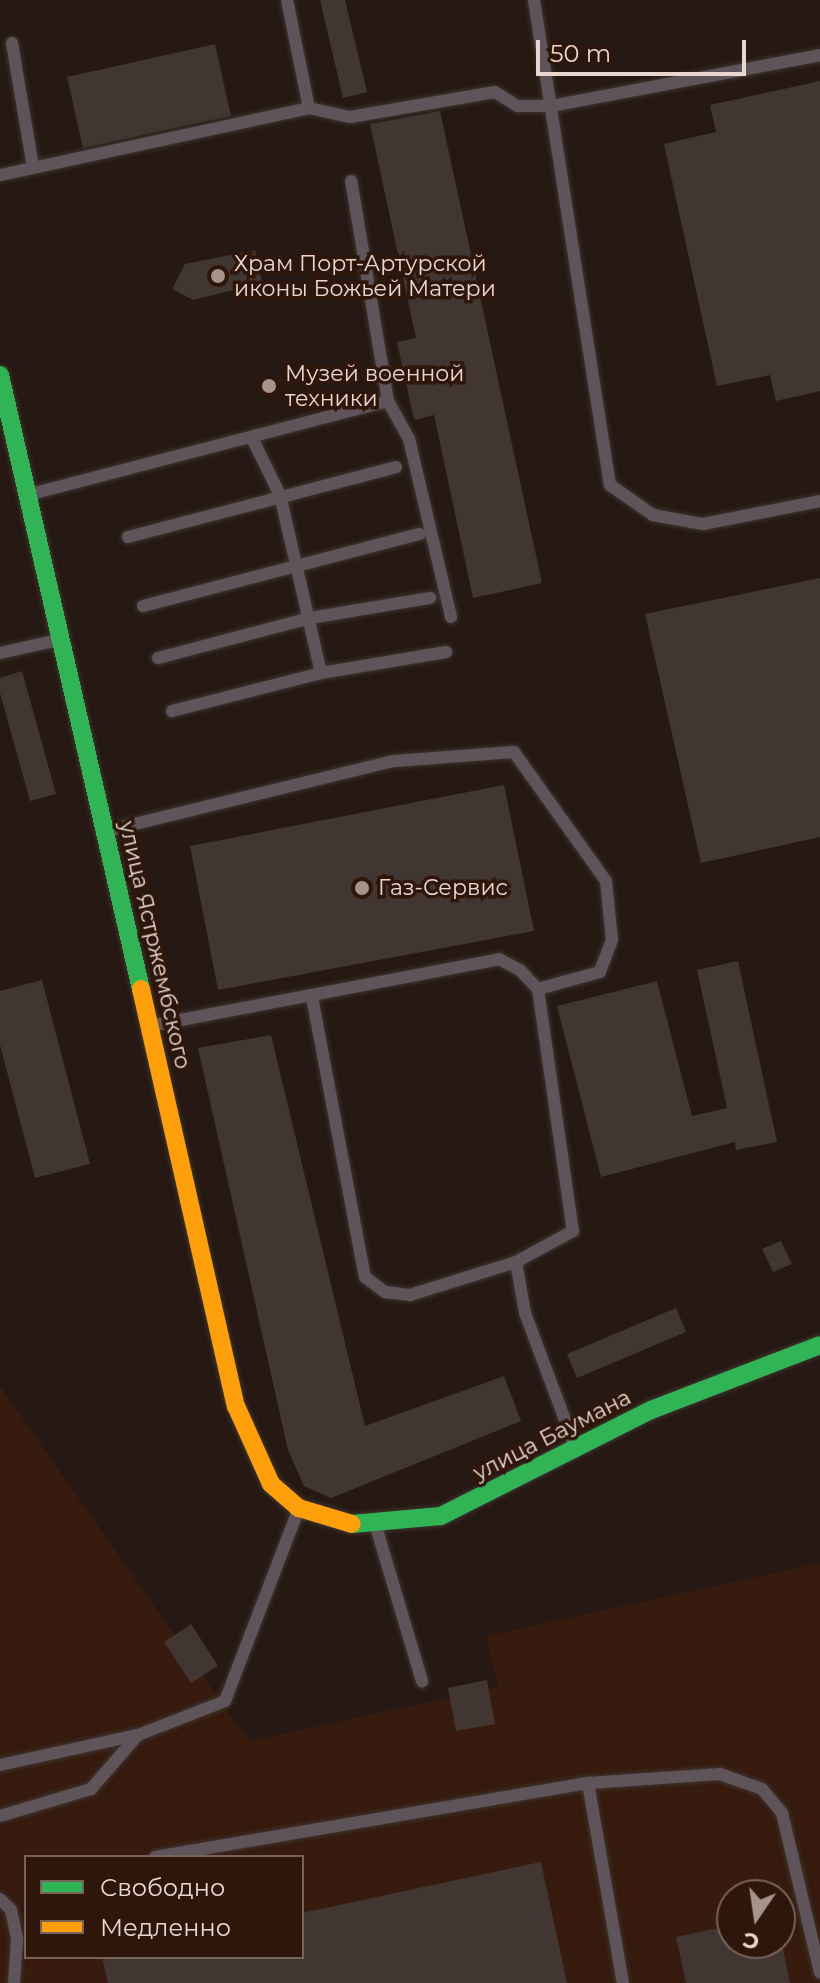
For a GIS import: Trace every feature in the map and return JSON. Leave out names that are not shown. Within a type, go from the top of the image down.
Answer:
[{"type":"main road","name":"улица Ястржембского","points":[[0,375],[236,1406],[271,1484],[299,1508]]},
{"type":"main road","name":"улица Баумана","points":[[299,1508],[376,1527],[441,1516],[651,1410],[820,1345]]},
{"type":"lane","points":[[287,0],[309,108]]},
{"type":"lane","points":[[534,0],[610,485],[653,515],[703,524],[820,501]]},
{"type":"lane","points":[[12,43],[33,167]]},
{"type":"lane","points":[[0,175],[309,108],[350,117],[495,92],[517,106],[551,106],[820,55]]},
{"type":"lane","points":[[351,181],[388,401],[409,439],[451,617]]},
{"type":"lane","points":[[28,494],[253,440],[388,401]]},
{"type":"lane","points":[[253,440],[280,495],[321,673]]},
{"type":"lane","points":[[128,537],[396,467]]},
{"type":"lane","points":[[143,606],[295,561],[420,534]]},
{"type":"lane","points":[[158,658],[310,618],[430,598]]},
{"type":"lane","points":[[0,653],[61,639]]},
{"type":"lane","points":[[172,711],[321,673],[446,652]]},
{"type":"lane","points":[[105,831],[394,761],[514,752],[606,881],[612,940],[600,972],[538,989]]},
{"type":"lane","points":[[149,1026],[499,959],[538,989],[573,1231],[516,1262],[410,1295],[385,1292],[365,1277],[312,997]]},
{"type":"lane","points":[[516,1262],[525,1313],[576,1450]]},
{"type":"lane","points":[[0,1765],[138,1735],[225,1701],[299,1508]]},
{"type":"lane","points":[[376,1527],[422,1681]]},
{"type":"lane","points":[[0,1816],[91,1789],[138,1735]]},
{"type":"lane","points":[[167,1855],[588,1783],[720,1774],[762,1789],[782,1813],[820,1973]]},
{"type":"lane","points":[[588,1783],[623,1983]]},
{"type":"lane","points":[[0,1899],[11,1910],[14,1983]]},
{"type":"lane","points":[[11,1910],[24,1905]]},
{"type":"shaded area","points":[[0,1386],[249,1741],[498,1687],[486,1636],[820,1563],[820,1983],[0,1983]]},
{"type":"building","points":[[320,0],[345,0],[367,92],[343,98]]},
{"type":"building","points":[[215,44],[231,116],[83,148],[67,77]]},
{"type":"building","points":[[820,81],[820,391],[776,401],[770,375],[717,386],[664,144],[716,132],[710,105]]},
{"type":"building","points":[[440,111],[542,583],[473,598],[434,415],[414,420],[397,342],[416,338],[370,124]]},
{"type":"building","name":"Храм Порт-Артурской иконы Божьей Матери","points":[[255,250],[262,283],[193,300],[172,289],[185,264]]},
{"type":"building","points":[[820,578],[820,837],[701,863],[645,614]]},
{"type":"building","points":[[22,671],[56,794],[30,801],[0,693],[0,678]]},
{"type":"building","name":"Газ-Сервис","points":[[504,785],[534,931],[218,990],[190,846]]},
{"type":"building","points":[[738,961],[777,1142],[736,1150],[735,1142],[601,1177],[557,1006],[657,981],[692,1116],[727,1108],[697,970]]},
{"type":"building","points":[[42,980],[90,1164],[35,1178],[0,1045],[0,991]]},
{"type":"building","points":[[271,1035],[365,1426],[504,1376],[521,1421],[331,1498],[304,1486],[288,1450],[198,1048]]},
{"type":"building","points":[[781,1241],[792,1264],[773,1272],[762,1249]]},
{"type":"building","points":[[676,1308],[686,1332],[577,1378],[567,1354]]},
{"type":"building","points":[[191,1624],[218,1666],[191,1683],[164,1642]]},
{"type":"building","points":[[487,1680],[495,1724],[456,1731],[448,1688]]},
{"type":"building","points":[[541,1862],[567,1983],[108,1983],[102,1959],[304,1959],[304,1913]]},
{"type":"building","points":[[716,1928],[716,1959],[785,1959],[790,1983],[686,1983],[676,1937]]},
{"type":"traffic: fast","points":[[0,375],[141,989]]},
{"type":"traffic: fast","points":[[352,1524],[441,1516],[651,1410],[820,1345]]},
{"type":"traffic: slow","points":[[141,989],[236,1406],[271,1484],[299,1508],[352,1524]]},
{"type":"place","name":"Храм Порт-Артурской иконы Божьей Матери","points":[[218,276]]},
{"type":"place","name":"Музей военной техники","points":[[269,386]]},
{"type":"place","name":"Газ-Сервис","points":[[362,888]]}]
